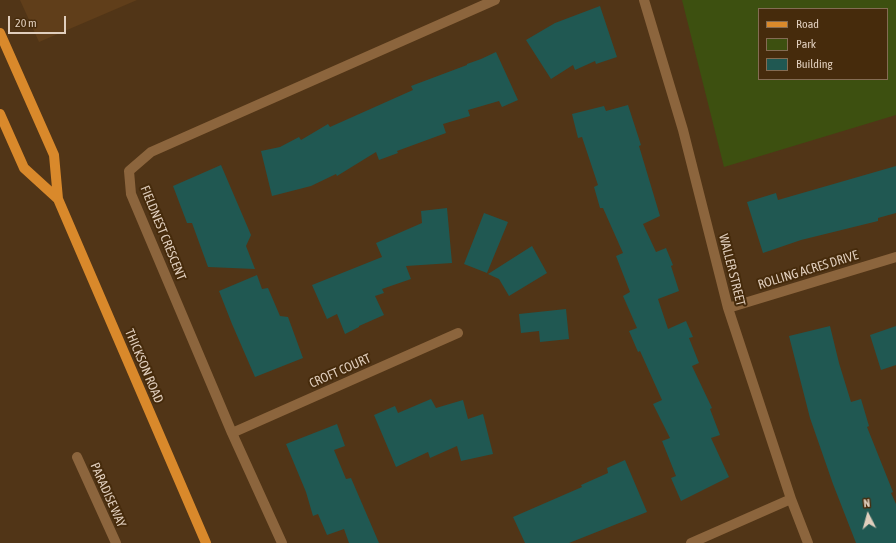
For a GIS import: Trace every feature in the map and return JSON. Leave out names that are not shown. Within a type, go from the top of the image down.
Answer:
[{"type":"main road","name":"THICKSON ROAD","points":[[0,33],[54,155],[58,198],[206,543]]},
{"type":"main road","name":"THICKSON ROAD","points":[[0,114],[24,168],[58,198]]},
{"type":"street","name":"FIELDNEST CRESCENT","points":[[282,543],[232,433],[131,194],[129,172],[151,152],[495,0]]},
{"type":"street","name":"WALLER STREET","points":[[644,0],[683,130],[728,308],[791,499],[808,543]]},
{"type":"street","name":"ROLLING ACRES DRIVE","points":[[728,308],[896,257]]},
{"type":"street","name":"CROFT COURT","points":[[232,433],[458,333]]},
{"type":"street","name":"PARADISE WAY","points":[[77,457],[116,543]]},
{"type":"street","points":[[691,543],[791,499]]},
{"type":"shaded area","points":[[20,0],[137,0],[39,42]]},
{"type":"green space","points":[[682,0],[896,0],[896,115],[724,167]]},
{"type":"building","points":[[600,6],[617,57],[596,64],[595,61],[575,70],[573,65],[551,79],[526,40],[555,23]]},
{"type":"building","points":[[496,52],[518,100],[502,107],[499,101],[468,110],[470,116],[443,124],[446,133],[397,151],[398,153],[379,160],[376,152],[337,176],[336,174],[311,186],[272,196],[261,151],[280,147],[299,137],[301,140],[328,124],[330,127],[413,90],[411,86],[467,65]]},
{"type":"building","points":[[628,105],[641,145],[639,146],[660,216],[643,224],[656,252],[666,248],[673,265],[671,266],[679,291],[658,299],[668,329],[686,321],[693,337],[689,338],[699,363],[692,366],[712,408],[710,409],[720,435],[711,438],[729,477],[681,501],[671,478],[676,476],[662,441],[670,438],[653,404],[662,400],[640,351],[638,352],[629,331],[637,328],[623,296],[630,292],[616,256],[623,253],[603,208],[600,208],[594,187],[598,185],[582,137],[578,138],[572,114],[604,106],[606,111]]},
{"type":"building","points":[[221,165],[251,235],[246,246],[255,269],[208,267],[192,223],[187,223],[173,186]]},
{"type":"building","points":[[896,166],[896,213],[878,218],[878,221],[801,240],[763,253],[747,202],[776,193],[778,200]]},
{"type":"building","points":[[447,208],[452,263],[406,266],[411,279],[382,289],[384,293],[375,296],[384,315],[345,334],[337,314],[327,319],[312,285],[382,257],[376,243],[422,223],[421,211]]},
{"type":"building","points":[[484,213],[508,222],[487,273],[464,264]]},
{"type":"building","points":[[532,246],[547,273],[509,296],[499,279],[488,274]]},
{"type":"building","points":[[257,275],[262,289],[268,288],[280,316],[288,317],[303,358],[255,377],[219,291]]},
{"type":"building","points":[[566,309],[569,339],[540,342],[539,331],[521,333],[519,314]]},
{"type":"building","points":[[830,326],[851,402],[861,399],[869,426],[867,427],[893,492],[891,493],[896,504],[896,543],[856,543],[833,484],[810,418],[789,336]]},
{"type":"building","points":[[896,326],[896,365],[881,370],[870,335]]},
{"type":"building","points":[[431,399],[436,408],[463,400],[468,419],[483,414],[493,454],[461,461],[457,446],[430,458],[428,452],[396,467],[374,415],[395,406],[398,413]]},
{"type":"building","points":[[337,424],[345,446],[334,450],[346,479],[351,478],[379,543],[349,543],[344,529],[327,535],[318,514],[313,516],[306,492],[286,444]]},
{"type":"building","points":[[625,460],[647,512],[569,543],[525,543],[513,517],[582,487],[581,485],[608,473],[607,468]]}]
